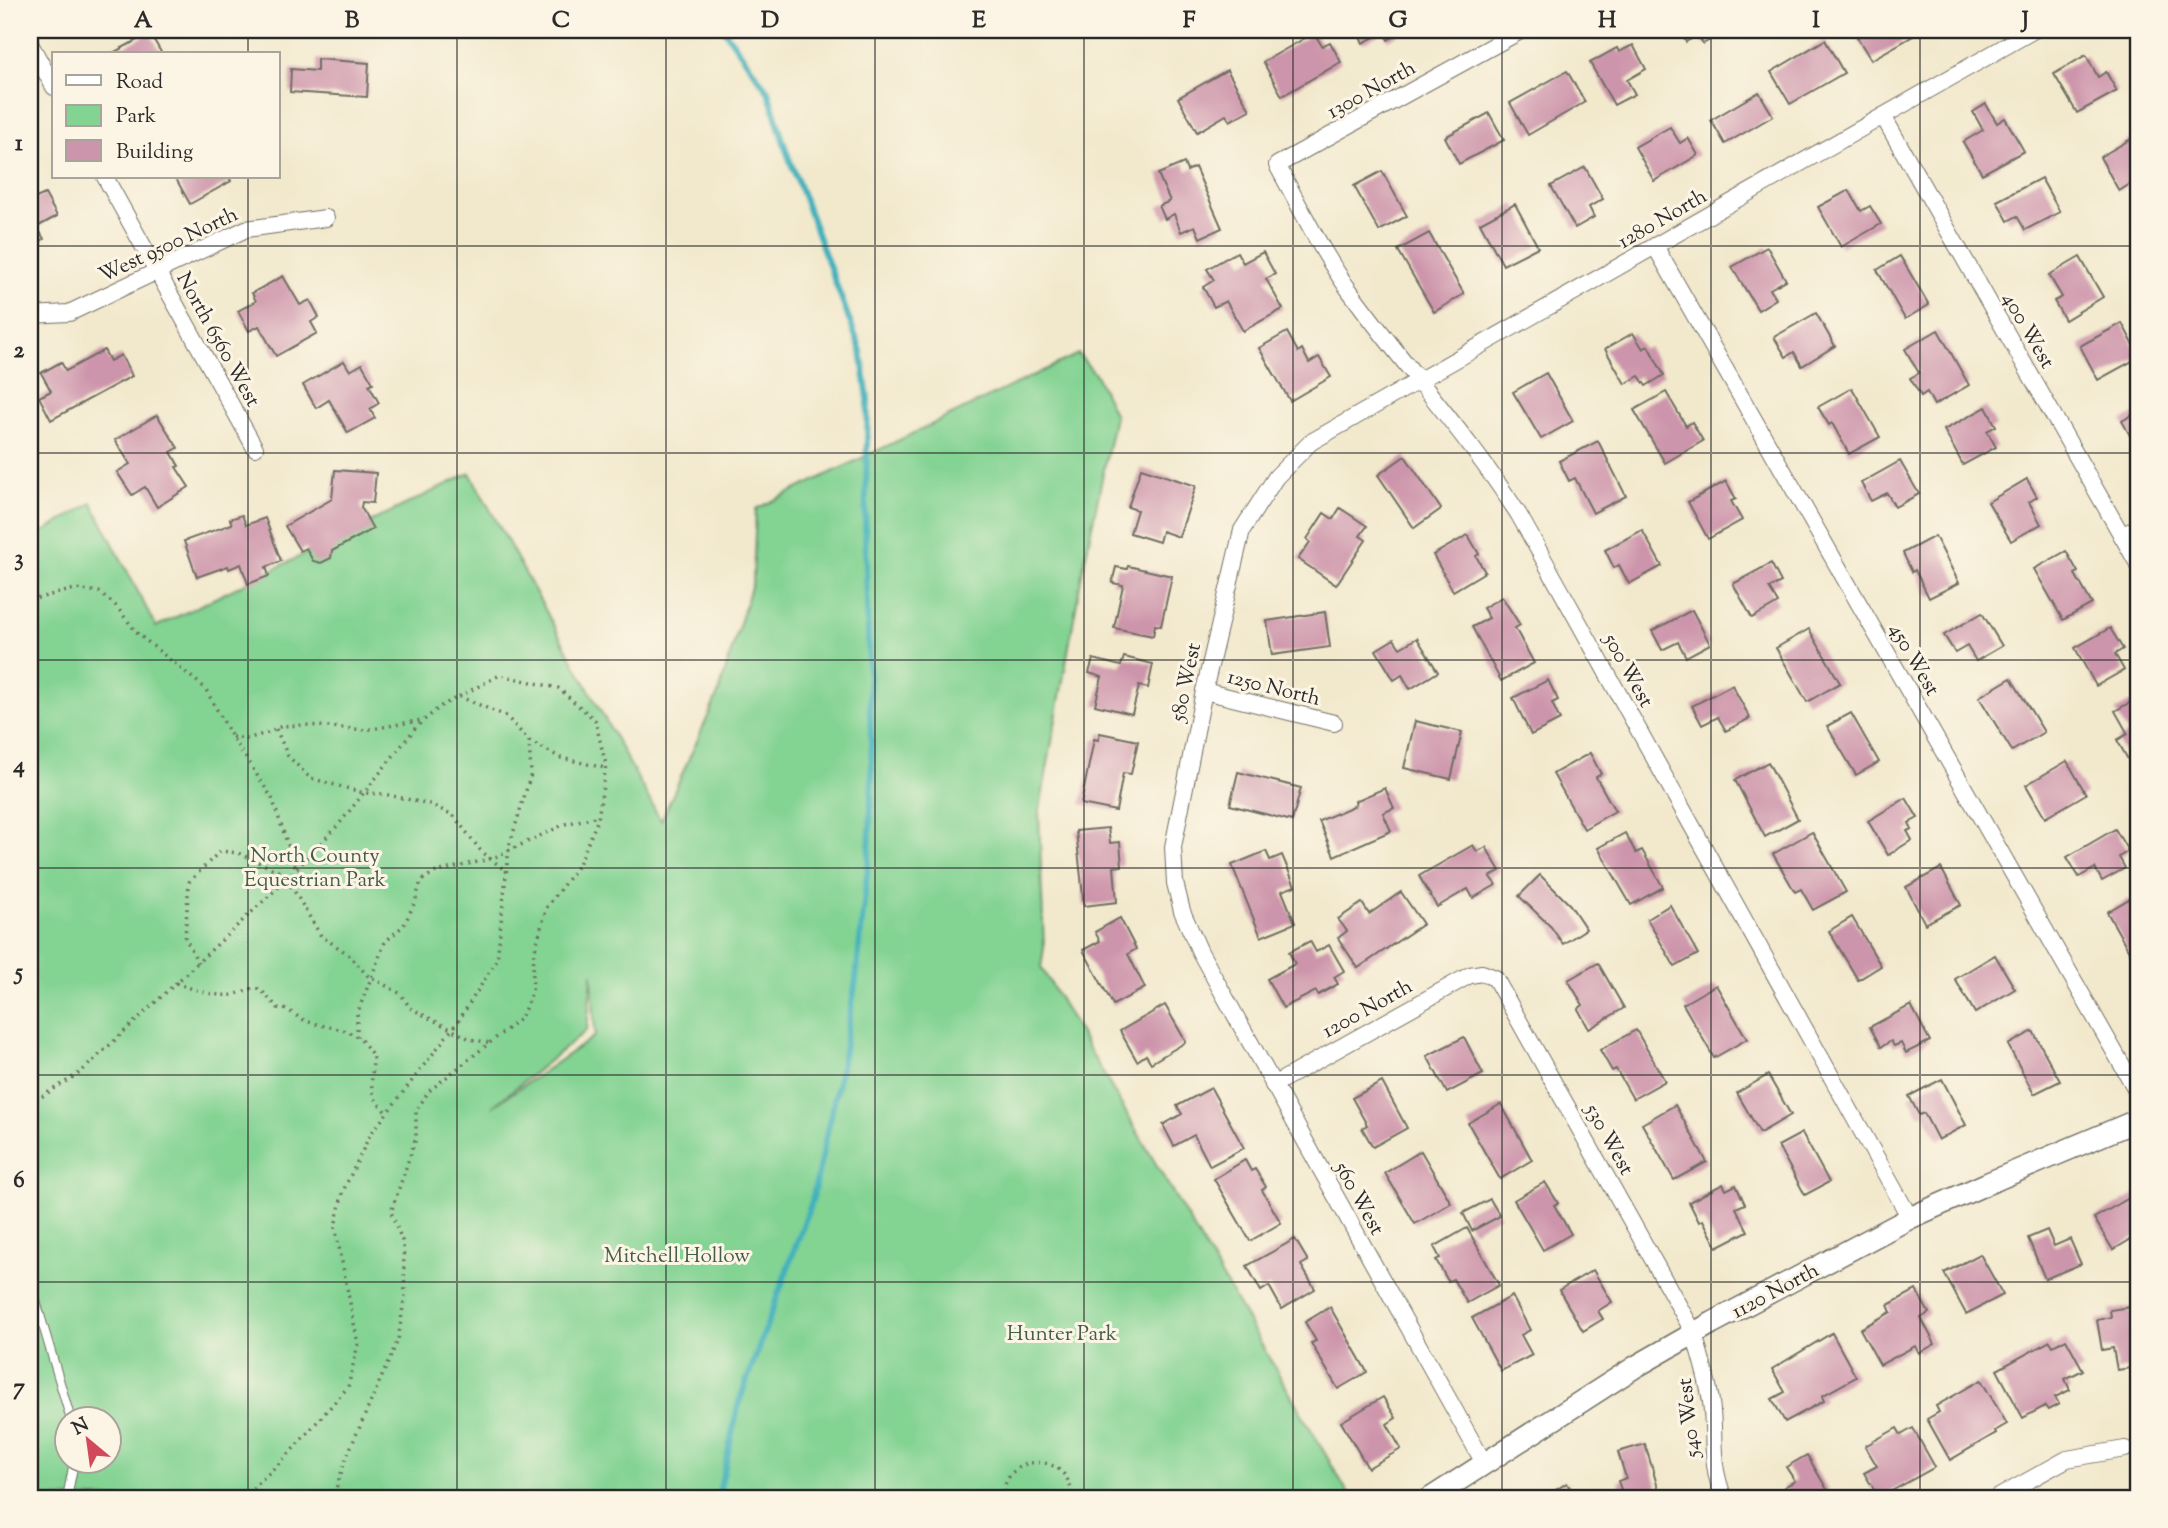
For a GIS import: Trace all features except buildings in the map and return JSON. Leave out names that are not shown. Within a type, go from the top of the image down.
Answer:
[{"type":"street","name":"1300 North","points":[[1277,165],[1522,30]]},
{"type":"street","name":"1280 North","points":[[1311,442],[2034,30]]},
{"type":"street","points":[[30,44],[52,83]]},
{"type":"street","name":"400 West","points":[[1883,116],[2138,564]]},
{"type":"street","name":"500 West","points":[[1277,165],[1326,256],[1344,283],[1473,449],[1519,515],[1910,1218]]},
{"type":"street","name":"North 6560 West","points":[[106,178],[255,448]]},
{"type":"street","name":"West 9500 North","points":[[30,315],[69,313],[246,229],[326,218]]},
{"type":"street","name":"450 West","points":[[1654,246],[2138,1093]]},
{"type":"street","name":"580 West","points":[[1200,952],[1182,911],[1175,883],[1173,847],[1204,691],[1242,530],[1276,477],[1311,442]]},
{"type":"street","points":[[2122,536],[2138,527]]},
{"type":"street","name":"1250 North","points":[[1204,691],[1334,723]]},
{"type":"street","name":"560 West","points":[[1200,952],[1484,1464]]},
{"type":"street","name":"1200 North","points":[[1273,1085],[1443,989],[1471,975],[1482,974]]},
{"type":"street","name":"530 West","points":[[1482,974],[1496,978],[1693,1333]]},
{"type":"street","name":"1120 North","points":[[1431,1498],[1634,1367],[1693,1333],[1910,1218],[2138,1121]]},
{"type":"street","name":"540 West","points":[[1693,1333],[1708,1387],[1712,1454],[1717,1481],[1724,1498]]},
{"type":"street","points":[[1997,1498],[2067,1459],[2125,1449]]},
{"type":"lane","points":[[30,1281],[67,1406]]},
{"type":"lane","points":[[67,1498],[71,1476]]},
{"type":"path","points":[[30,600],[75,589],[99,592],[116,606],[138,634],[205,688],[232,737],[272,798],[296,869]]},
{"type":"path","points":[[30,1104],[81,1072],[287,878],[340,823],[417,726],[441,706],[500,675],[558,688],[595,720],[606,768],[599,816],[579,864],[547,907],[534,953],[532,992],[521,1018],[429,1091],[416,1111],[416,1138],[391,1212],[403,1243],[405,1294],[398,1340],[346,1458],[333,1498]]},
{"type":"path","points":[[460,697],[506,716],[529,741],[561,758],[606,768]]},
{"type":"path","points":[[232,737],[246,739],[282,726],[306,725],[366,730],[426,719]]},
{"type":"path","points":[[276,729],[289,756],[310,778],[364,793],[384,794],[429,804],[453,815],[489,859],[507,872]]},
{"type":"path","points":[[242,1498],[287,1456],[348,1387],[358,1344],[335,1226],[344,1191],[370,1135],[452,1029],[497,960],[509,852],[531,774],[529,741]]},
{"type":"path","points":[[356,1037],[357,1014],[370,977],[385,942],[404,925],[421,881],[433,873],[509,852],[565,824],[599,816]]},
{"type":"path","points":[[198,963],[184,937],[189,881],[220,851],[238,853],[278,871],[287,878],[321,936],[348,954],[370,977],[401,994],[410,1008],[470,1039],[490,1043]]},
{"type":"path","points":[[176,983],[195,990],[231,995],[253,988],[260,989],[278,1008],[288,1009],[301,1018],[323,1027],[344,1030],[356,1037],[373,1056],[371,1093],[374,1101],[387,1113]]},
{"type":"path","points":[[1003,1498],[1006,1481],[1011,1474],[1024,1465],[1040,1462],[1057,1468],[1064,1475],[1072,1498]]},
{"type":"green space","points":[[1078,354],[1096,375],[1115,416],[1081,579],[1039,814],[1044,948],[1041,967],[1351,1498],[30,1498],[30,540],[92,503],[156,627],[470,473],[661,821],[719,692],[753,580],[756,509]],"holes":[[[592,973],[595,1036],[492,1107],[587,1030]]]},
{"type":"waterway","points":[[718,1498],[739,1402],[812,1201],[840,1073],[856,980],[869,855],[872,774],[865,535],[868,399],[861,351],[786,150],[768,91],[724,30]]},
{"type":"park label","name":"North County Equestrian Park","points":[[315,867]]},
{"type":"park label","name":"Mitchell Hollow","points":[[677,1255]]},
{"type":"park label","name":"Hunter Park","points":[[1062,1333]]}]
